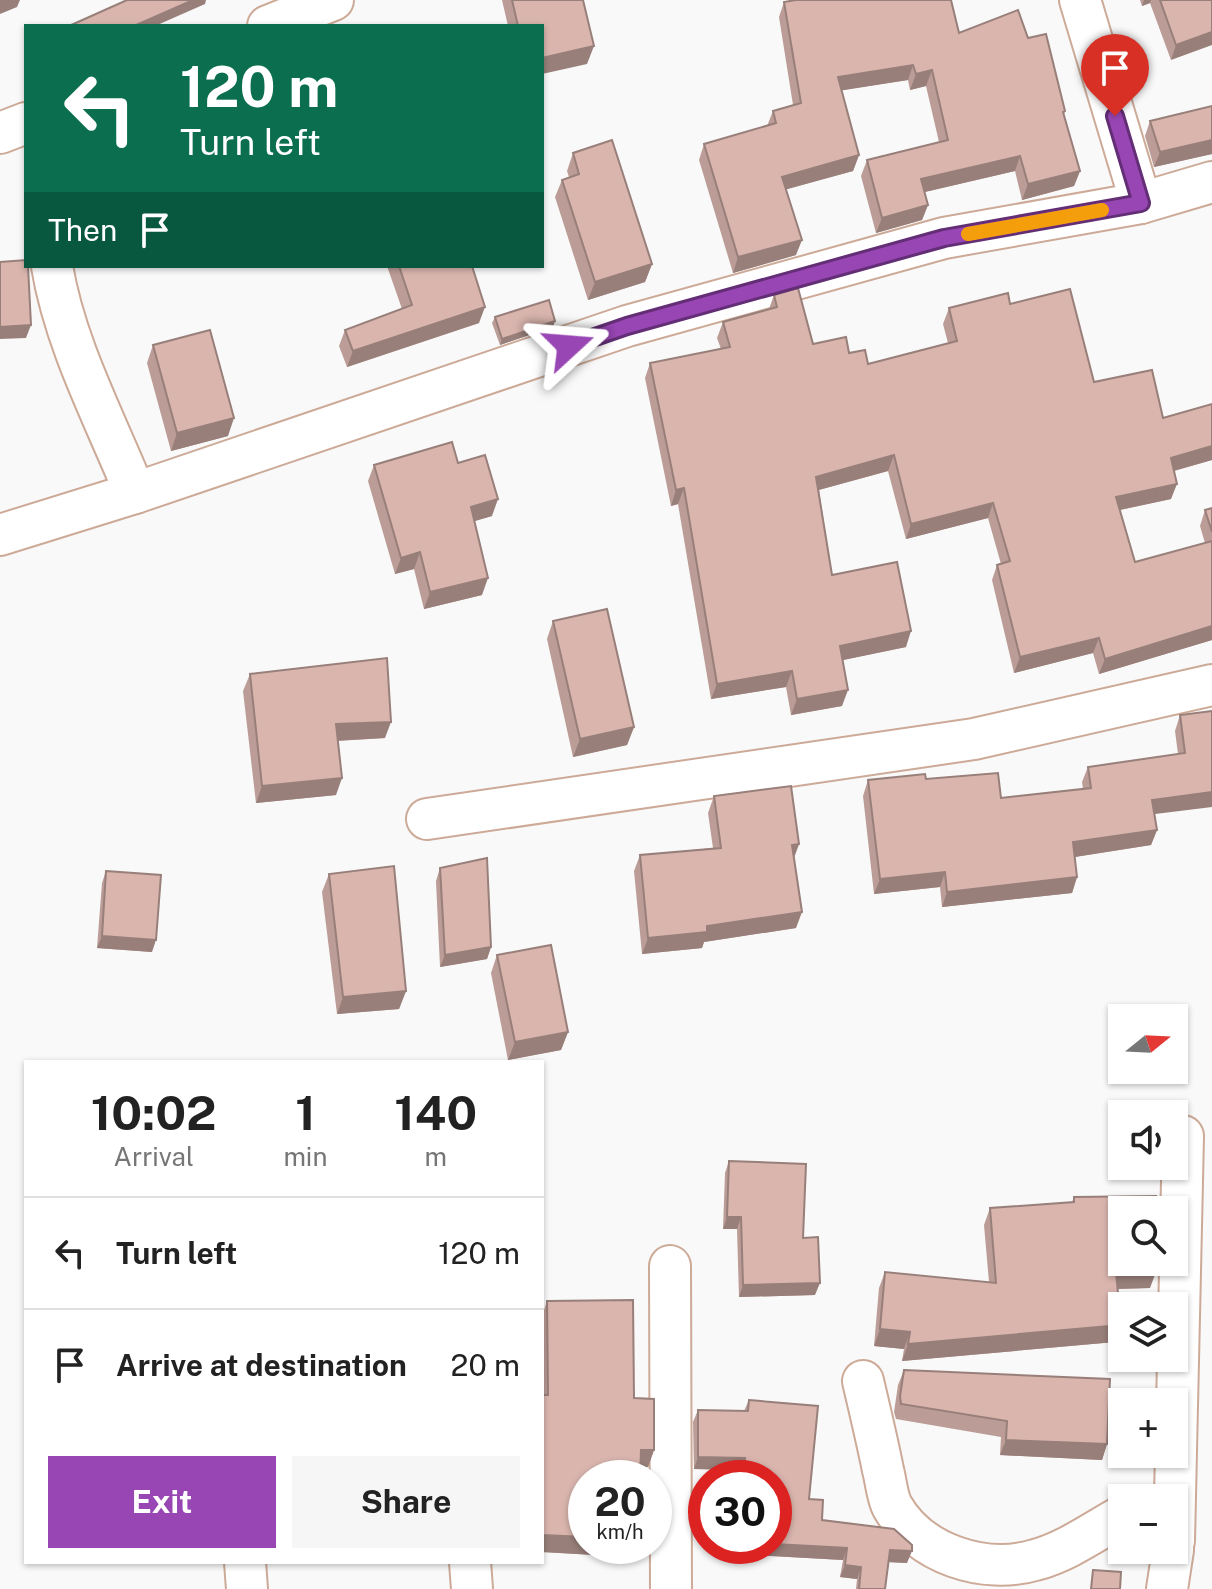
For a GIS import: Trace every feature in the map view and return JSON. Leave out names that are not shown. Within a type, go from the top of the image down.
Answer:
[{"type":"street","points":[[273,24],[333,0]]},
{"type":"street","points":[[1080,0],[1141,203]]},
{"type":"street","points":[[0,133],[24,124]]},
{"type":"street","points":[[0,535],[135,493],[627,326],[944,238],[1141,203],[1212,182]]},
{"type":"street","points":[[52,268],[57,298],[71,339],[135,493]]},
{"type":"street","points":[[427,819],[974,739],[1212,685]]},
{"type":"street","points":[[1175,1484],[1182,1180]]},
{"type":"street","points":[[670,1266],[671,1589]]},
{"type":"street","points":[[863,1381],[891,1503],[904,1523],[928,1545],[966,1561],[1000,1565],[1036,1560],[1108,1524]]},
{"type":"street","points":[[245,1564],[247,1589]]},
{"type":"street","points":[[470,1564],[472,1589]]},
{"type":"street","points":[[1167,1589],[1171,1564]]},
{"type":"building","points":[[127,0],[193,0],[139,24],[73,24]]},
{"type":"building","points":[[512,0],[583,0],[594,46],[544,58],[544,24],[518,24]]},
{"type":"building","points":[[951,0],[959,33],[1018,10],[1028,38],[1046,34],[1080,171],[1028,184],[1020,156],[921,179],[928,205],[882,218],[867,160],[948,140],[932,70],[916,74],[913,65],[838,77],[859,155],[782,177],[802,240],[738,257],[704,144],[776,123],[773,111],[801,103],[784,2]]},
{"type":"building","points":[[1160,0],[1212,0],[1212,32],[1176,45]]},
{"type":"building","points":[[1212,106],[1212,140],[1160,152],[1150,121]]},
{"type":"building","points":[[612,140],[652,264],[595,282],[562,180],[579,174],[573,153]]},
{"type":"building","points":[[24,260],[24,268],[28,268],[31,325],[0,327],[0,262]]},
{"type":"building","points":[[400,268],[473,268],[485,307],[353,351],[345,330],[412,305]]},
{"type":"building","points":[[798,288],[813,344],[846,337],[849,353],[865,350],[868,364],[957,341],[949,308],[1008,293],[1010,304],[1070,289],[1094,382],[1152,370],[1163,418],[1212,404],[1212,446],[1171,458],[1177,484],[1116,497],[1135,562],[1212,541],[1212,626],[1105,659],[1099,638],[1020,657],[997,565],[1010,561],[993,503],[911,524],[894,455],[816,477],[832,575],[897,562],[911,631],[840,646],[848,690],[797,699],[792,671],[717,684],[684,488],[676,490],[650,363],[730,347],[723,322],[777,307],[774,295]]},
{"type":"building","points":[[549,300],[555,321],[502,339],[495,317]]},
{"type":"building","points":[[210,330],[234,418],[177,433],[153,345]]},
{"type":"building","points":[[452,442],[458,463],[485,455],[498,499],[471,507],[488,578],[430,592],[420,552],[401,558],[374,465]]},
{"type":"building","points":[[1212,508],[1212,532],[1205,510]]},
{"type":"building","points":[[607,609],[634,727],[580,739],[553,621]]},
{"type":"building","points":[[387,658],[391,722],[336,724],[342,778],[262,786],[250,674]]},
{"type":"building","points":[[1212,711],[1212,792],[1152,800],[1157,830],[1073,842],[1077,877],[947,892],[945,872],[880,879],[868,780],[925,774],[926,779],[998,773],[1001,798],[1091,788],[1088,767],[1185,753],[1180,715]]},
{"type":"building","points":[[791,786],[799,844],[792,845],[802,912],[707,926],[707,932],[648,938],[640,855],[721,848],[714,796]]},
{"type":"building","points":[[487,858],[491,947],[445,955],[440,868]]},
{"type":"building","points":[[394,866],[406,991],[343,997],[329,874]]},
{"type":"building","points":[[106,871],[161,875],[156,940],[102,936]]},
{"type":"building","points":[[551,945],[568,1032],[515,1042],[497,955]]},
{"type":"building","points":[[729,1161],[806,1164],[803,1238],[818,1237],[820,1283],[743,1285],[741,1217],[727,1217]]},
{"type":"building","points":[[1074,1197],[1108,1197],[1108,1276],[1116,1276],[1118,1292],[1108,1292],[1108,1326],[908,1344],[910,1332],[880,1329],[885,1272],[996,1283],[990,1208],[1074,1202]]},
{"type":"building","points":[[633,1300],[634,1398],[654,1399],[654,1450],[641,1450],[641,1460],[568,1460],[568,1536],[544,1535],[544,1395],[548,1395],[547,1301]]},
{"type":"building","points":[[904,1370],[1110,1379],[1107,1444],[1006,1440],[1007,1421],[901,1404]]},
{"type":"building","points":[[749,1400],[818,1406],[809,1499],[823,1500],[822,1520],[894,1529],[912,1545],[912,1551],[890,1550],[885,1589],[859,1589],[861,1567],[845,1565],[847,1548],[792,1545],[792,1460],[698,1457],[698,1410],[748,1411]]},
{"type":"building","points":[[1093,1570],[1121,1572],[1120,1589],[1091,1589]]},
{"type":"slow traffic","points":[[968,234],[1102,210]]},
{"type":"route","points":[[569,346],[627,326],[944,238],[1141,203],[1115,116]]}]
